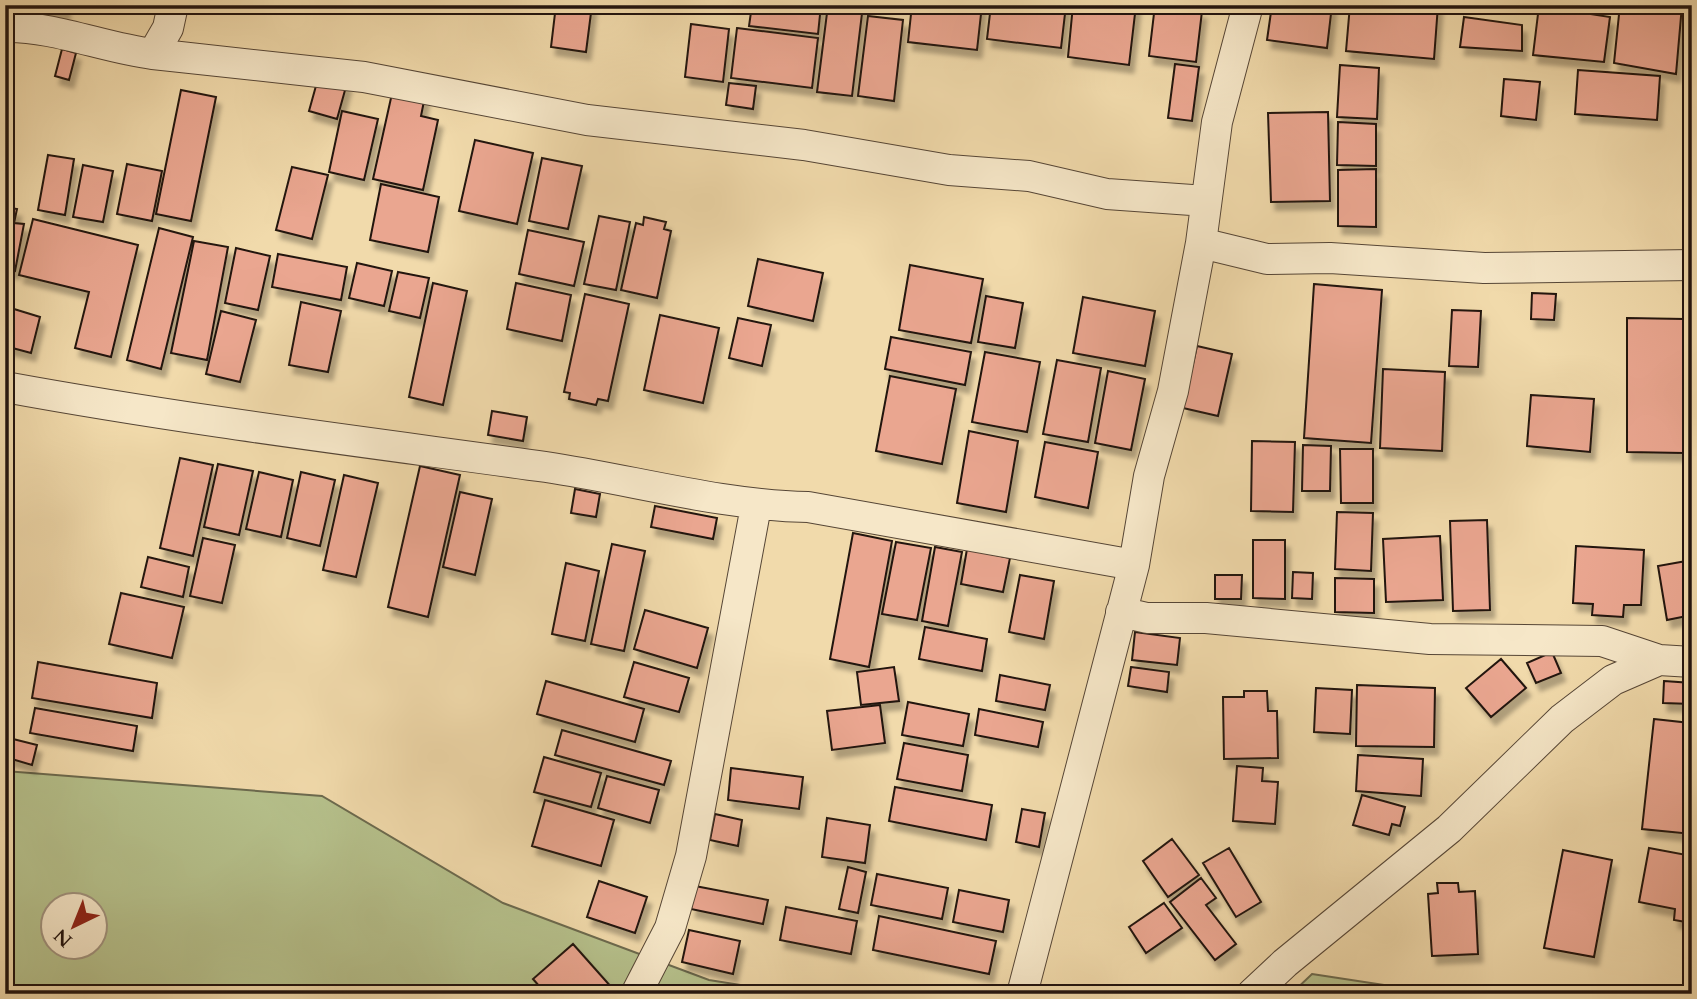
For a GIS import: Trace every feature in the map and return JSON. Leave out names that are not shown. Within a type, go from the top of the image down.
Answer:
[{"type":"street","points":[[153,54],[168,28],[173,5]]},
{"type":"street","points":[[1022,994],[1134,565],[1149,476],[1174,391],[1200,243],[1217,122],[1248,5]]},
{"type":"street","points":[[5,27],[27,27],[116,50],[364,77],[587,120],[804,145],[949,170],[1029,176],[1107,194],[1206,201]]},
{"type":"street","points":[[1200,243],[1267,259],[1330,258],[1484,268],[1692,265]]},
{"type":"street","points":[[5,387],[228,426],[324,436],[582,473],[756,506],[808,507],[1134,565]]},
{"type":"street","points":[[636,994],[670,929],[691,856],[756,506]]},
{"type":"street","points":[[1121,612],[1147,618],[1206,618],[1430,639],[1602,641],[1659,660],[1692,662]]},
{"type":"street","points":[[1252,994],[1285,962],[1449,828],[1562,719],[1613,680],[1659,660]]},
{"type":"green space","points":[[5,771],[322,796],[503,903],[709,980],[796,994],[5,994]]},
{"type":"green space","points":[[1312,974],[1443,994],[1291,994]]},
{"type":"building","points":[[12,5],[66,5],[65,12]]},
{"type":"building","points":[[556,5],[592,5],[586,52],[551,47]]},
{"type":"building","points":[[752,5],[821,5],[818,34],[749,26]]},
{"type":"building","points":[[828,5],[863,5],[852,96],[817,92]]},
{"type":"building","points":[[912,5],[982,5],[977,50],[908,42]]},
{"type":"building","points":[[991,5],[1066,5],[1061,48],[987,39]]},
{"type":"building","points":[[1073,5],[1136,5],[1129,65],[1068,57]]},
{"type":"building","points":[[1155,5],[1202,11],[1196,62],[1149,56]]},
{"type":"building","points":[[1272,5],[1332,5],[1327,48],[1267,40]]},
{"type":"building","points":[[1350,5],[1438,5],[1434,59],[1346,51]]},
{"type":"building","points":[[1620,5],[1682,5],[1676,74],[1614,63]]},
{"type":"building","points":[[1539,6],[1610,17],[1604,62],[1533,55]]},
{"type":"building","points":[[868,16],[903,20],[894,101],[858,96]]},
{"type":"building","points":[[1464,17],[1522,25],[1522,51],[1460,47]]},
{"type":"building","points":[[691,24],[729,29],[723,82],[685,77]]},
{"type":"building","points":[[737,28],[818,38],[812,88],[731,78]]},
{"type":"building","points":[[62,49],[76,53],[69,80],[55,76]]},
{"type":"building","points":[[1175,64],[1199,67],[1192,121],[1168,118]]},
{"type":"building","points":[[1340,65],[1379,68],[1377,119],[1337,117]]},
{"type":"building","points":[[1578,70],[1660,76],[1657,120],[1575,114]]},
{"type":"building","points":[[319,75],[347,83],[337,119],[309,111]]},
{"type":"building","points":[[1504,79],[1540,82],[1536,120],[1501,116]]},
{"type":"building","points":[[729,83],[756,86],[753,109],[726,105]]},
{"type":"building","points":[[393,89],[425,96],[421,116],[438,120],[423,190],[373,179]]},
{"type":"building","points":[[181,90],[216,97],[191,221],[156,214]]},
{"type":"building","points":[[342,111],[378,119],[364,180],[329,172]]},
{"type":"building","points":[[1328,112],[1330,201],[1271,202],[1268,113]]},
{"type":"building","points":[[1338,122],[1376,124],[1376,166],[1337,165]]},
{"type":"building","points":[[475,140],[533,153],[517,224],[459,211]]},
{"type":"building","points":[[48,155],[74,159],[65,215],[38,210]]},
{"type":"building","points":[[542,158],[582,166],[568,229],[529,221]]},
{"type":"building","points":[[127,164],[162,171],[152,221],[117,214]]},
{"type":"building","points":[[83,165],[113,171],[103,222],[73,217]]},
{"type":"building","points":[[292,167],[328,175],[312,239],[276,230]]},
{"type":"building","points":[[1376,169],[1376,227],[1338,226],[1338,170]]},
{"type":"building","points":[[381,184],[439,197],[428,252],[370,240]]},
{"type":"building","points":[[5,207],[17,209],[14,223],[24,224],[15,271],[5,269]]},
{"type":"building","points":[[599,216],[630,222],[616,290],[584,284]]},
{"type":"building","points":[[644,217],[666,222],[664,229],[671,231],[657,298],[621,290],[636,223],[643,225]]},
{"type":"building","points":[[33,219],[138,245],[111,357],[75,348],[89,292],[19,275]]},
{"type":"building","points":[[159,228],[193,237],[161,369],[127,360]]},
{"type":"building","points":[[528,230],[584,242],[574,286],[519,274]]},
{"type":"building","points":[[194,241],[228,247],[207,360],[171,353]]},
{"type":"building","points":[[236,248],[270,256],[258,310],[225,303]]},
{"type":"building","points":[[278,254],[347,267],[341,300],[272,287]]},
{"type":"building","points":[[758,259],[823,273],[813,321],[748,306]]},
{"type":"building","points":[[357,263],[392,271],[384,306],[349,298]]},
{"type":"building","points":[[910,265],[983,279],[971,343],[899,330]]},
{"type":"building","points":[[398,272],[429,278],[420,318],[389,311]]},
{"type":"building","points":[[433,283],[467,291],[443,405],[409,397]]},
{"type":"building","points":[[516,283],[571,295],[562,341],[507,329]]},
{"type":"building","points":[[1314,284],[1382,290],[1371,443],[1304,438]]},
{"type":"building","points":[[1532,293],[1556,294],[1554,320],[1531,319]]},
{"type":"building","points":[[585,294],[629,304],[608,401],[598,399],[596,405],[569,399],[570,393],[564,392]]},
{"type":"building","points":[[986,296],[1023,303],[1015,348],[978,342]]},
{"type":"building","points":[[1083,297],[1155,311],[1145,366],[1073,353]]},
{"type":"building","points":[[301,302],[341,311],[328,372],[289,365]]},
{"type":"building","points":[[14,309],[40,317],[31,353],[5,346]]},
{"type":"building","points":[[1452,310],[1481,311],[1478,367],[1449,366]]},
{"type":"building","points":[[221,311],[256,320],[240,382],[206,374]]},
{"type":"building","points":[[660,315],[719,328],[703,403],[644,390]]},
{"type":"building","points":[[738,318],[771,325],[762,366],[729,358]]},
{"type":"building","points":[[1627,318],[1684,319],[1684,453],[1627,452]]},
{"type":"building","points":[[891,337],[971,352],[965,385],[885,369]]},
{"type":"building","points":[[1197,346],[1232,354],[1218,416],[1183,408]]},
{"type":"building","points":[[985,352],[1040,362],[1027,432],[972,422]]},
{"type":"building","points":[[1057,360],[1101,368],[1088,442],[1043,434]]},
{"type":"building","points":[[1383,369],[1445,372],[1442,451],[1380,448]]},
{"type":"building","points":[[1108,371],[1145,379],[1131,450],[1095,443]]},
{"type":"building","points":[[890,376],[956,389],[942,464],[876,451]]},
{"type":"building","points":[[1531,395],[1594,399],[1590,452],[1527,446]]},
{"type":"building","points":[[492,411],[527,417],[523,441],[488,435]]},
{"type":"building","points":[[969,431],[1018,441],[1006,512],[957,503]]},
{"type":"building","points":[[1252,441],[1295,442],[1293,512],[1251,511]]},
{"type":"building","points":[[1045,442],[1098,452],[1088,508],[1035,497]]},
{"type":"building","points":[[1303,445],[1331,446],[1330,491],[1302,491]]},
{"type":"building","points":[[1340,449],[1373,449],[1373,503],[1341,503]]},
{"type":"building","points":[[180,458],[213,465],[193,556],[160,548]]},
{"type":"building","points":[[218,464],[253,471],[239,535],[204,527]]},
{"type":"building","points":[[420,466],[460,475],[428,617],[388,607]]},
{"type":"building","points":[[259,472],[293,480],[281,537],[246,529]]},
{"type":"building","points":[[301,472],[335,480],[320,546],[287,538]]},
{"type":"building","points":[[344,475],[378,483],[356,577],[323,570]]},
{"type":"building","points":[[575,489],[600,494],[596,517],[571,513]]},
{"type":"building","points":[[460,492],[492,499],[475,575],[443,567]]},
{"type":"building","points":[[655,506],[717,518],[713,539],[651,527]]},
{"type":"building","points":[[1337,512],[1373,513],[1371,571],[1335,569]]},
{"type":"building","points":[[1487,520],[1490,610],[1453,611],[1450,521]]},
{"type":"building","points":[[853,533],[892,541],[869,667],[830,659]]},
{"type":"building","points":[[1440,536],[1443,600],[1386,602],[1383,539]]},
{"type":"building","points":[[203,538],[235,545],[222,603],[190,596]]},
{"type":"building","points":[[1253,540],[1285,540],[1285,599],[1253,598]]},
{"type":"building","points":[[896,542],[931,548],[917,620],[882,614]]},
{"type":"building","points":[[612,544],[645,551],[624,651],[591,644]]},
{"type":"building","points":[[1576,546],[1644,550],[1641,605],[1624,605],[1623,617],[1592,615],[1593,604],[1573,603]]},
{"type":"building","points":[[935,547],[962,552],[948,626],[922,621]]},
{"type":"building","points":[[967,549],[1010,558],[1003,592],[961,584]]},
{"type":"building","points":[[148,557],[189,567],[183,597],[141,587]]},
{"type":"building","points":[[1692,560],[1692,615],[1667,620],[1658,566]]},
{"type":"building","points":[[566,563],[599,571],[585,641],[552,634]]},
{"type":"building","points":[[1293,572],[1313,573],[1312,599],[1292,598]]},
{"type":"building","points":[[1020,575],[1054,581],[1044,639],[1009,632]]},
{"type":"building","points":[[1215,575],[1242,575],[1241,599],[1215,599]]},
{"type":"building","points":[[1335,578],[1374,579],[1374,613],[1335,612]]},
{"type":"building","points":[[121,593],[184,607],[172,658],[109,644]]},
{"type":"building","points":[[645,610],[708,628],[697,668],[634,649]]},
{"type":"building","points":[[925,627],[987,639],[982,671],[919,659]]},
{"type":"building","points":[[1135,632],[1180,638],[1177,665],[1132,660]]},
{"type":"building","points":[[1552,652],[1561,673],[1536,683],[1527,663]]},
{"type":"building","points":[[1501,659],[1526,688],[1491,717],[1466,688]]},
{"type":"building","points":[[38,662],[157,683],[152,718],[32,698]]},
{"type":"building","points":[[634,662],[689,678],[679,712],[624,697]]},
{"type":"building","points":[[894,667],[899,701],[861,705],[857,672]]},
{"type":"building","points":[[1131,667],[1169,672],[1167,692],[1128,686]]},
{"type":"building","points":[[1000,675],[1050,685],[1045,710],[996,701]]},
{"type":"building","points":[[546,681],[644,709],[635,742],[537,714]]},
{"type":"building","points":[[1664,681],[1692,683],[1692,704],[1663,703]]},
{"type":"building","points":[[1357,685],[1435,688],[1434,747],[1356,746]]},
{"type":"building","points":[[1316,688],[1352,690],[1350,734],[1314,732]]},
{"type":"building","points":[[1244,691],[1267,691],[1268,711],[1277,711],[1278,758],[1224,759],[1223,697],[1244,697]]},
{"type":"building","points":[[908,702],[969,714],[963,746],[902,735]]},
{"type":"building","points":[[880,705],[885,743],[832,750],[827,711]]},
{"type":"building","points":[[35,708],[137,726],[133,751],[30,733]]},
{"type":"building","points":[[979,709],[1043,722],[1038,747],[975,735]]},
{"type":"building","points":[[1654,719],[1690,723],[1692,834],[1642,829]]},
{"type":"building","points":[[562,730],[671,761],[664,785],[555,755]]},
{"type":"building","points":[[5,737],[37,745],[32,765],[5,757]]},
{"type":"building","points":[[904,743],[968,755],[962,791],[897,779]]},
{"type":"building","points":[[1358,755],[1423,759],[1421,796],[1356,791]]},
{"type":"building","points":[[544,757],[601,773],[591,807],[534,792]]},
{"type":"building","points":[[1237,766],[1263,768],[1262,781],[1278,782],[1275,824],[1233,821]]},
{"type":"building","points":[[731,768],[803,777],[799,809],[728,800]]},
{"type":"building","points":[[607,776],[659,790],[650,823],[598,808]]},
{"type":"building","points":[[895,787],[992,805],[986,840],[889,821]]},
{"type":"building","points":[[1362,795],[1405,807],[1400,826],[1392,824],[1389,835],[1353,825]]},
{"type":"building","points":[[545,800],[614,820],[601,866],[532,846]]},
{"type":"building","points":[[1022,809],[1045,813],[1039,847],[1016,842]]},
{"type":"building","points":[[715,814],[742,820],[738,846],[710,840]]},
{"type":"building","points":[[827,818],[870,825],[865,863],[822,857]]},
{"type":"building","points":[[1172,839],[1199,875],[1168,897],[1143,861]]},
{"type":"building","points":[[1229,848],[1261,902],[1236,917],[1203,863]]},
{"type":"building","points":[[1649,848],[1692,856],[1692,923],[1674,920],[1675,909],[1639,902]]},
{"type":"building","points":[[1563,850],[1612,860],[1594,957],[1544,948]]},
{"type":"building","points":[[848,867],[866,872],[858,913],[839,909]]},
{"type":"building","points":[[877,874],[948,888],[942,919],[871,905]]},
{"type":"building","points":[[1201,878],[1216,898],[1206,905],[1236,944],[1215,960],[1170,902]]},
{"type":"building","points":[[599,881],[647,897],[635,933],[587,917]]},
{"type":"building","points":[[1437,883],[1458,883],[1459,892],[1475,891],[1478,954],[1432,956],[1428,894],[1438,893]]},
{"type":"building","points":[[695,886],[768,900],[763,924],[691,909]]},
{"type":"building","points":[[959,890],[1009,900],[1003,932],[953,922]]},
{"type":"building","points":[[1164,903],[1182,928],[1146,953],[1129,927]]},
{"type":"building","points":[[786,907],[857,921],[851,954],[780,940]]},
{"type":"building","points":[[879,916],[996,941],[989,974],[873,950]]},
{"type":"building","points":[[689,930],[740,941],[733,974],[682,962]]},
{"type":"building","points":[[573,944],[613,989],[608,994],[546,994],[533,979]]}]
